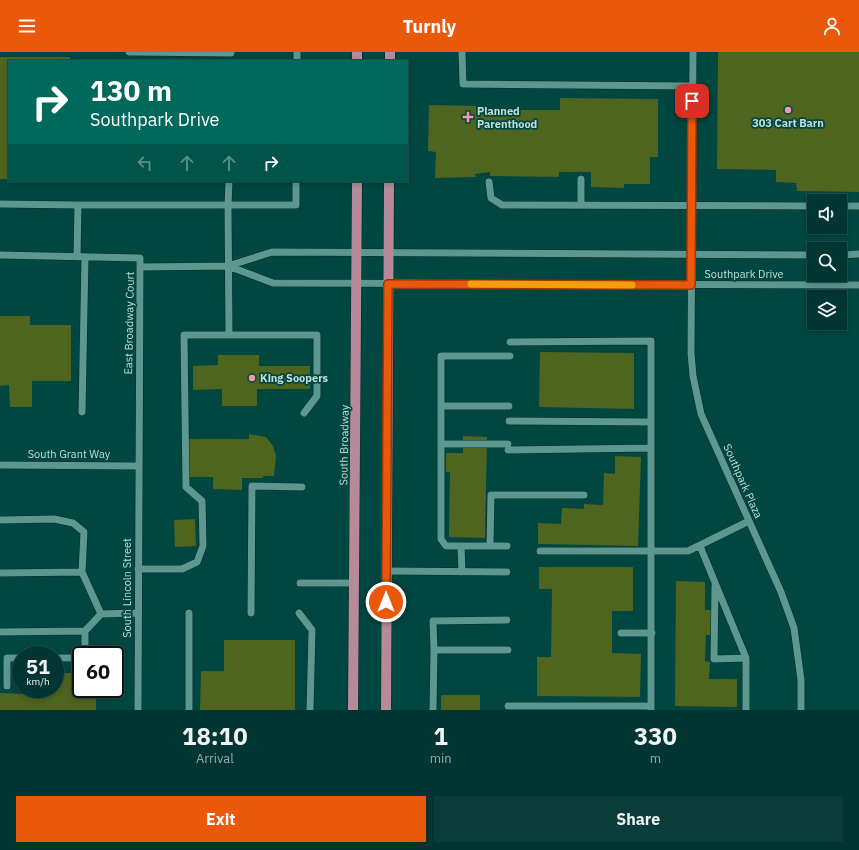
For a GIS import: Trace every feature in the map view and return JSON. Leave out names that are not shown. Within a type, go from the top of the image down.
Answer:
[{"type":"main road","name":"South Broadway","points":[[353,710],[357,182]]},
{"type":"main road","points":[[386,710],[389,182]]},
{"type":"street","points":[[129,52],[180,52],[231,55]]},
{"type":"street","points":[[462,52],[462,84],[692,86]]},
{"type":"street","name":"Southpark Plaza","points":[[693,52],[691,353],[697,399],[701,414],[781,592],[794,628],[801,680],[801,710]]},
{"type":"street","points":[[581,179],[581,205]]},
{"type":"street","points":[[228,335],[229,182]]},
{"type":"street","points":[[0,204],[296,205],[296,182]]},
{"type":"street","points":[[489,182],[491,198],[502,205],[807,206]]},
{"type":"street","points":[[78,205],[81,257],[82,412]]},
{"type":"street","points":[[847,206],[859,206]]},
{"type":"street","name":"East Broadway Court","points":[[138,466],[140,267],[228,266],[272,252],[389,253]]},
{"type":"street","name":"Southpark Drive","points":[[389,253],[807,255]]},
{"type":"street","points":[[847,255],[859,254]]},
{"type":"street","points":[[0,255],[140,258],[140,267]]},
{"type":"street","name":"East Broadway Court","points":[[228,266],[273,283],[388,284]]},
{"type":"street","name":"Southpark Drive","points":[[388,284],[859,285]]},
{"type":"street","points":[[138,569],[182,569],[197,562],[203,546],[202,501],[186,487],[184,335],[317,335],[317,396],[304,413]]},
{"type":"street","points":[[508,706],[651,708],[652,633],[651,341],[510,342]]},
{"type":"street","points":[[507,546],[446,546],[441,539],[441,356],[510,356]]},
{"type":"street","points":[[441,406],[509,406]]},
{"type":"street","points":[[509,421],[652,422]]},
{"type":"street","points":[[441,444],[508,447],[652,448]]},
{"type":"street","name":"South Grant Way","points":[[0,465],[138,466]]},
{"type":"street","name":"South Lincoln Street","points":[[138,466],[138,710]]},
{"type":"street","points":[[251,613],[252,486],[302,487]]},
{"type":"street","points":[[490,546],[491,494],[584,495]]},
{"type":"street","points":[[0,520],[54,519],[73,523],[84,532],[82,572],[102,614]]},
{"type":"street","points":[[540,552],[688,552],[749,521]]},
{"type":"street","points":[[461,546],[462,572]]},
{"type":"street","points":[[700,546],[746,658],[746,710]]},
{"type":"street","points":[[387,571],[507,572]]},
{"type":"street","points":[[0,573],[82,572]]},
{"type":"street","points":[[715,582],[714,659],[746,658]]},
{"type":"street","points":[[300,583],[354,583]]},
{"type":"street","points":[[0,632],[85,631],[102,614],[138,613]]},
{"type":"street","points":[[189,613],[189,710]]},
{"type":"street","points":[[299,613],[312,630],[310,710]]},
{"type":"street","points":[[433,710],[433,621],[507,620]]},
{"type":"street","points":[[85,631],[85,646]]},
{"type":"street","points":[[620,633],[652,633]]},
{"type":"street","points":[[434,650],[508,650]]},
{"type":"street","points":[[7,686],[7,658],[12,658]]},
{"type":"building","name":"303 Cart Barn","points":[[718,52],[859,52],[859,192],[797,191],[796,183],[776,182],[776,170],[717,169]]},
{"type":"building","points":[[0,57],[70,57],[70,60],[8,60],[8,179],[0,179]]},
{"type":"building","points":[[560,98],[658,99],[658,157],[650,157],[650,184],[624,184],[624,188],[591,187],[591,172],[559,172],[559,177],[490,176],[490,172],[475,174],[476,177],[435,178],[436,152],[428,151],[429,105],[476,106],[476,110],[560,110]]},
{"type":"building","points":[[0,316],[30,316],[30,325],[71,325],[71,381],[32,381],[32,407],[10,407],[9,385],[0,386]]},
{"type":"building","points":[[540,352],[634,353],[634,409],[539,407]]},
{"type":"building","name":"King Soopers","points":[[218,355],[259,355],[259,366],[310,366],[310,389],[257,389],[257,406],[222,406],[222,389],[193,390],[193,366],[218,365]]},
{"type":"building","points":[[249,434],[266,437],[273,446],[276,456],[274,476],[263,476],[263,478],[242,478],[242,490],[213,489],[213,477],[187,477],[188,439],[249,439]]},
{"type":"building","points":[[463,436],[487,437],[485,538],[449,537],[450,472],[446,472],[446,453],[463,453]]},
{"type":"building","points":[[615,456],[641,457],[638,546],[538,544],[538,523],[561,524],[562,508],[584,509],[584,504],[603,505],[604,473],[615,474]]},
{"type":"building","points":[[195,519],[196,546],[175,547],[174,520]]},
{"type":"building","points":[[539,567],[633,567],[633,611],[612,611],[612,653],[641,654],[640,697],[537,696],[537,657],[551,657],[552,589],[539,589]]},
{"type":"building","points":[[676,581],[705,582],[705,610],[712,610],[711,635],[706,635],[705,661],[710,662],[709,679],[737,679],[737,707],[675,706]]},
{"type":"building","points":[[224,640],[295,640],[295,710],[200,710],[201,671],[224,671]]},
{"type":"building","points":[[64,673],[72,673],[72,698],[96,698],[96,710],[0,710],[0,693],[12,694],[12,698],[64,698]]},
{"type":"building","points":[[441,695],[480,695],[480,710],[441,710]]},
{"type":"slow traffic","points":[[471,284],[632,285]]},
{"type":"place","name":"303 Cart Barn","points":[[788,110]]},
{"type":"place","name":"Planned Parenthood","points":[[468,117]]},
{"type":"place","name":"King Soopers","points":[[252,378]]},
{"type":"route","points":[[386,602],[388,284],[691,285],[692,101]]}]
